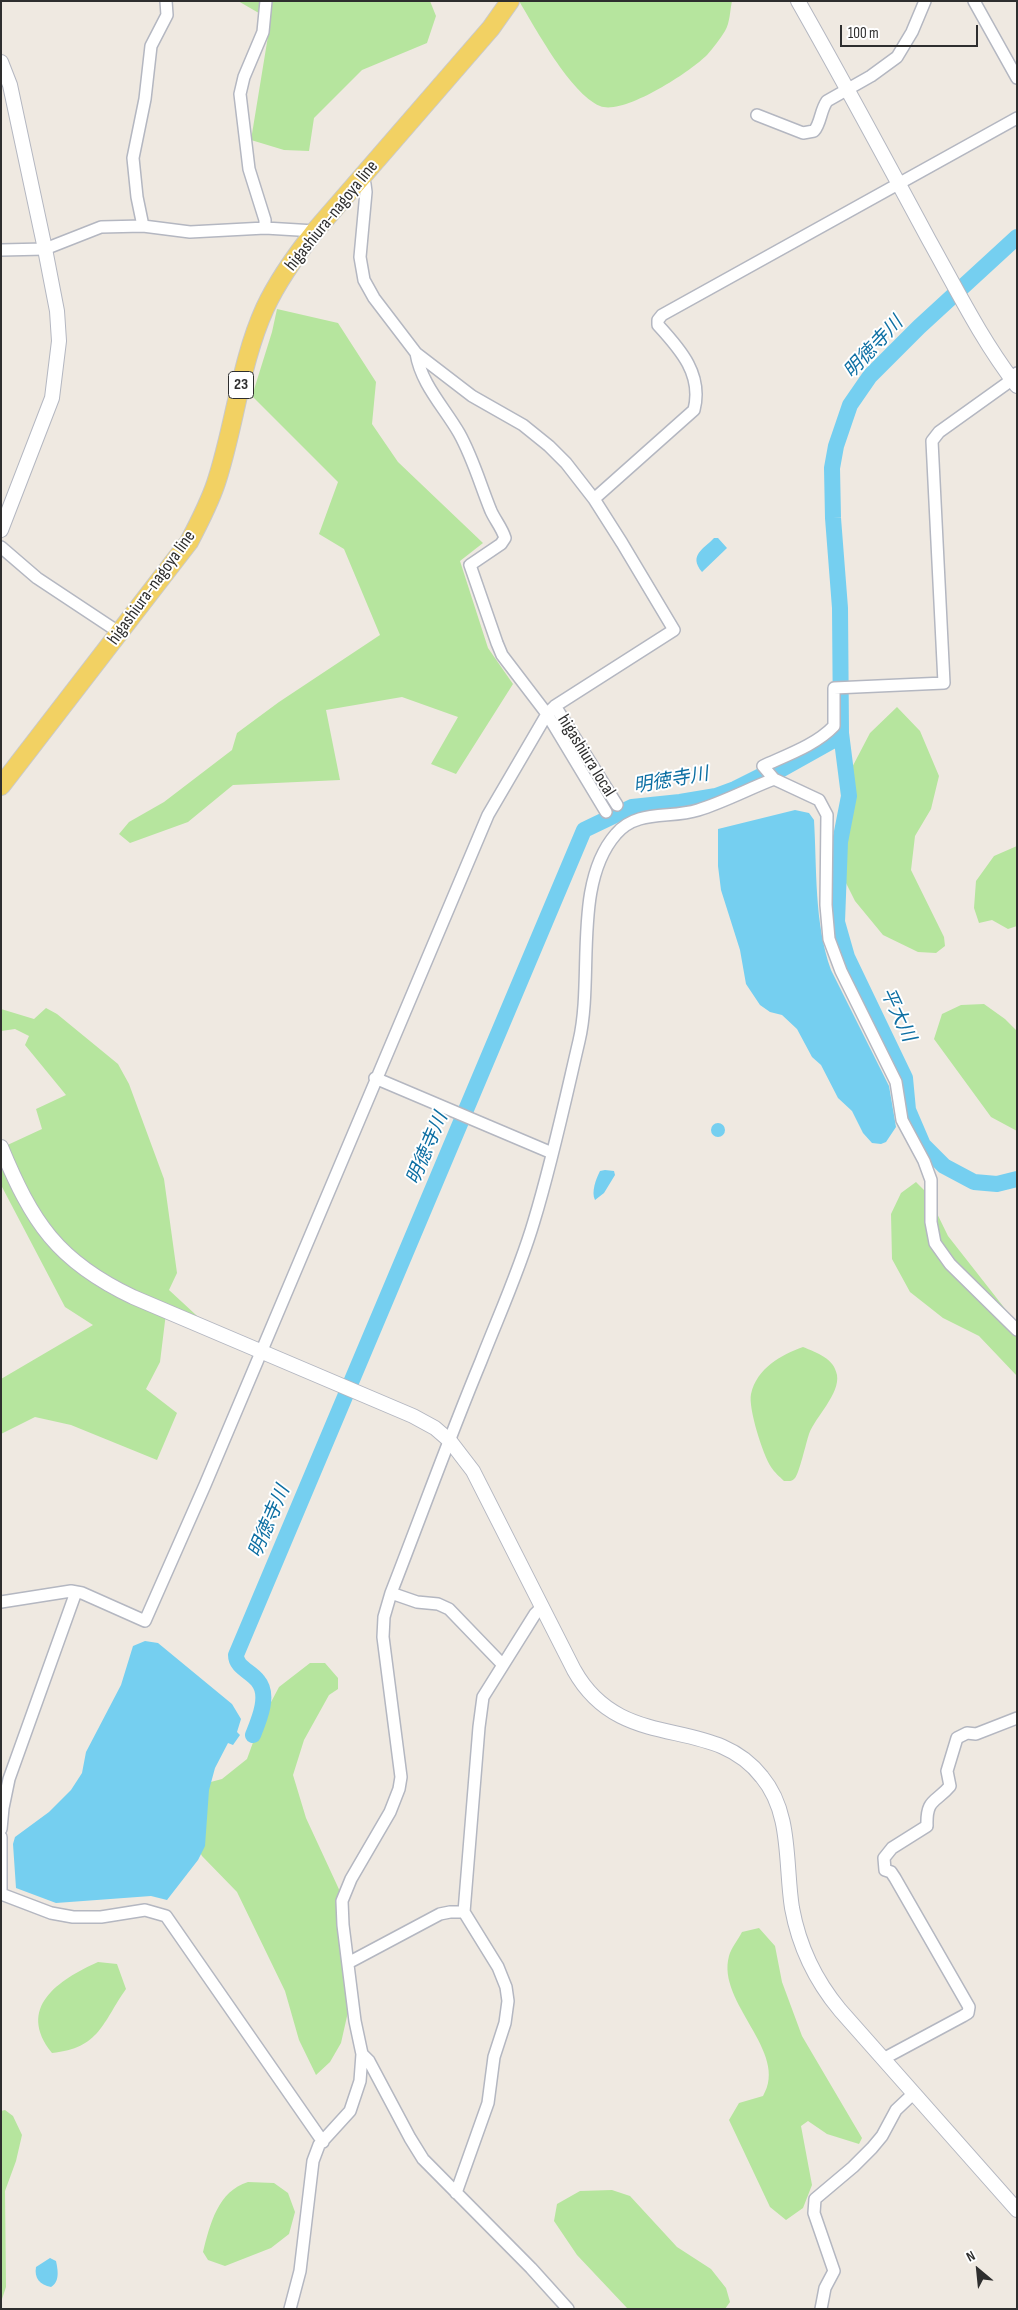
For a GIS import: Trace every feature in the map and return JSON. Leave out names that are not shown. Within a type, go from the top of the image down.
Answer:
[{"type":"main road","name":"higashiura-nagoya line","points":[[1,786],[189,542],[206,509],[225,453],[252,343],[266,307],[294,258],[315,231],[491,28],[510,1]]},
{"type":"street","points":[[143,226],[136,197],[133,158],[145,99],[151,46],[166,15],[166,1]]},
{"type":"street","points":[[265,228],[249,169],[240,94],[244,77],[263,32],[266,1]]},
{"type":"street","points":[[798,1],[985,340],[1015,379],[939,432],[932,441],[944,683],[834,688],[834,726],[826,734],[764,766],[774,779],[813,796],[823,806],[827,815],[826,905],[829,939],[841,971],[896,1082],[902,1120],[924,1161],[931,1180],[931,1222],[935,1243],[950,1264],[1017,1330]]},
{"type":"street","points":[[757,115],[803,133],[810,133],[818,125],[821,111],[826,101],[848,90],[890,63],[904,49],[925,1]]},
{"type":"street","points":[[974,1],[1017,78]]},
{"type":"street","points":[[1,62],[5,87],[45,249],[57,311],[59,342],[52,398],[1,530]]},
{"type":"street","points":[[594,499],[694,410],[697,398],[697,383],[682,353],[658,325],[658,320],[662,315],[898,182],[1017,118]]},
{"type":"street","points":[[1,1602],[64,1591],[76,1592],[145,1620],[488,815],[551,710],[674,630],[648,584],[594,499],[566,463],[549,446],[522,425],[472,396],[416,353],[374,298],[364,280],[360,257],[366,192],[365,184],[360,179]]},
{"type":"street","points":[[1,250],[45,249],[101,227],[143,226],[190,232],[265,228],[315,231]]},
{"type":"street","points":[[416,353],[422,373],[438,403],[470,454],[492,513],[505,538],[501,544],[470,565],[496,643],[502,655],[551,710],[606,812]]},
{"type":"street","points":[[1,548],[37,578],[120,633]]},
{"type":"street","name":"higashiura local","points":[[551,710],[618,806]]},
{"type":"street","points":[[290,2309],[300,2271],[310,2172],[315,2153],[350,2111],[360,2081],[362,2054],[355,2021],[342,1911],[345,1892],[397,1798],[401,1777],[383,1637],[384,1617],[391,1593],[504,1305],[531,1231],[581,1033],[586,984],[588,916],[592,882],[605,850],[616,833],[631,822],[650,816],[695,812],[774,779]]},
{"type":"street","points":[[375,1078],[552,1152]]},
{"type":"street","points":[[1,1147],[21,1193],[35,1219],[78,1265],[124,1292],[260,1352],[413,1416],[434,1428],[450,1441],[473,1470],[581,1681],[608,1709],[630,1721],[650,1728],[720,1745],[747,1761],[762,1776],[774,1795],[782,1818],[792,1908],[803,1948],[826,1993],[1017,2210]]},
{"type":"street","points":[[1,1829],[9,1779],[76,1592]]},
{"type":"street","points":[[391,1593],[417,1602],[438,1604],[449,1609],[503,1665]]},
{"type":"street","points":[[456,2193],[488,2103],[494,2057],[505,2023],[508,2002],[506,1987],[498,1967],[464,1912],[470,1820],[483,1697],[535,1614],[542,1607]]},
{"type":"street","points":[[883,2059],[968,2013],[969,2007],[895,1878],[891,1872],[885,1870],[884,1858],[892,1848],[928,1826],[929,1807],[933,1799],[950,1786],[947,1771],[958,1738],[967,1733],[976,1734],[1017,1718]]},
{"type":"street","points":[[1,1837],[1,1894],[51,1913],[74,1917],[101,1917],[145,1910],[166,1916],[323,2142]]},
{"type":"street","points":[[348,1963],[440,1914],[464,1912]]},
{"type":"street","points":[[362,2054],[369,2061],[415,2147],[436,2174],[531,2268],[568,2309]]},
{"type":"street","points":[[821,2309],[825,2288],[832,2276],[833,2267],[814,2213],[815,2199],[853,2168],[872,2148],[882,2136],[896,2110],[914,2093]]},
{"type":"green space","points":[[238,1],[430,1],[436,16],[427,43],[362,70],[314,118],[309,151],[284,150],[251,140],[269,30],[264,16]]},
{"type":"green space","points":[[519,1],[732,1],[727,28],[707,55],[686,72],[656,91],[624,105],[611,107],[600,106],[577,88],[544,43]]},
{"type":"green space","points":[[277,309],[338,323],[376,382],[372,424],[398,462],[483,543],[460,561],[488,648],[513,684],[456,774],[431,764],[458,717],[402,697],[326,710],[340,780],[233,785],[188,822],[130,843],[119,834],[129,822],[164,802],[232,750],[237,733],[279,702],[380,635],[344,549],[319,534],[338,482],[252,396],[272,332]]},
{"type":"green space","points":[[897,707],[920,731],[939,776],[931,809],[915,836],[911,870],[944,937],[945,946],[936,953],[918,952],[883,935],[855,901],[841,873],[838,827],[847,777],[870,733]]},
{"type":"green space","points":[[1017,846],[1017,926],[1008,929],[992,920],[979,923],[974,908],[976,881],[994,856]]},
{"type":"green space","points":[[984,1004],[1005,1019],[1017,1031],[1017,1131],[991,1117],[934,1039],[942,1014],[961,1005]]},
{"type":"green space","points":[[46,1008],[57,1014],[118,1064],[129,1084],[164,1179],[177,1273],[169,1290],[209,1327],[166,1313],[160,1362],[146,1389],[177,1413],[157,1460],[71,1425],[35,1417],[1,1434],[1,1379],[93,1325],[65,1307],[1,1185],[1,1148],[42,1129],[36,1109],[66,1095],[25,1045],[29,1036],[15,1029],[1,1031],[1,1009],[34,1019]]},
{"type":"green space","points":[[916,1182],[927,1193],[948,1236],[1017,1324],[1017,1376],[979,1336],[943,1318],[910,1292],[892,1259],[891,1214],[901,1193]]},
{"type":"green space","points":[[803,1347],[829,1360],[835,1369],[837,1382],[835,1390],[812,1427],[797,1475],[792,1481],[784,1481],[772,1469],[764,1452],[754,1420],[751,1394],[754,1385],[764,1370],[786,1354]]},
{"type":"green space","points":[[310,1663],[325,1663],[338,1678],[338,1689],[329,1695],[304,1740],[293,1775],[306,1818],[343,1898],[352,1951],[352,1994],[341,2043],[330,2062],[316,2075],[299,2040],[285,1991],[237,1892],[202,1856],[185,1825],[188,1788],[222,1779],[247,1759],[260,1723],[279,1687]]},
{"type":"green space","points":[[759,1928],[775,1946],[782,1982],[802,2036],[862,2138],[859,2144],[827,2134],[808,2121],[801,2126],[812,2185],[803,2208],[786,2220],[770,2207],[729,2120],[739,2103],[763,2096],[769,2079],[767,2062],[761,2045],[733,1992],[728,1974],[730,1953],[742,1932]]},
{"type":"green space","points":[[98,1962],[117,1964],[126,1989],[105,2023],[90,2040],[80,2046],[52,2053],[42,2037],[38,2022],[40,2009],[46,1997],[69,1977]]},
{"type":"green space","points":[[5,2110],[13,2116],[22,2135],[16,2161],[5,2191],[6,2287],[1,2302],[1,2111]]},
{"type":"green space","points":[[248,2182],[274,2183],[288,2193],[295,2212],[289,2234],[271,2248],[225,2266],[208,2260],[203,2252],[212,2220],[217,2210],[229,2193],[238,2186]]},
{"type":"green space","points":[[612,2190],[630,2196],[677,2247],[711,2269],[726,2288],[730,2302],[725,2309],[627,2308],[577,2255],[554,2221],[557,2204],[580,2191]]},
{"type":"water","points":[[714,538],[718,538],[727,548],[702,572],[698,566],[697,557],[702,549]]},
{"type":"water","points":[[795,810],[809,813],[814,820],[819,915],[831,970],[889,1086],[896,1127],[886,1142],[881,1144],[872,1143],[863,1133],[852,1111],[838,1098],[821,1065],[812,1057],[797,1029],[782,1015],[770,1012],[760,1005],[746,984],[740,950],[721,890],[718,866],[718,829]]},
{"type":"water","points":[[715,1123],[721,1123],[725,1130],[721,1137],[715,1137],[711,1133],[711,1127]]},
{"type":"water","points":[[600,1171],[614,1171],[615,1175],[604,1193],[595,1200],[594,1189],[596,1182]]},
{"type":"water","points":[[145,1641],[158,1643],[232,1704],[241,1719],[237,1732],[240,1735],[233,1745],[228,1743],[215,1768],[209,1790],[205,1846],[198,1860],[167,1900],[151,1896],[56,1903],[16,1888],[13,1844],[15,1837],[49,1812],[71,1790],[82,1773],[86,1752],[121,1685],[133,1646]]},
{"type":"water","points":[[50,2258],[56,2261],[58,2272],[56,2282],[51,2287],[44,2285],[37,2278],[36,2274],[36,2267]]},
{"type":"waterway","name":"明徳寺川","points":[[1017,237],[919,327],[870,376],[850,405],[836,446],[832,468],[833,518],[840,608],[841,733],[849,796],[840,842],[837,922],[847,957],[905,1078],[908,1110],[923,1145],[944,1166],[974,1182],[997,1184],[1017,1179]]},
{"type":"waterway","name":"明徳寺川","points":[[253,1735],[262,1708],[263,1693],[258,1681],[238,1663],[236,1655],[584,830],[632,807],[716,796],[735,789],[761,776],[773,774],[832,741],[841,733]]},
{"type":"water label","name":"平大川","points":[[897,1015]]}]
